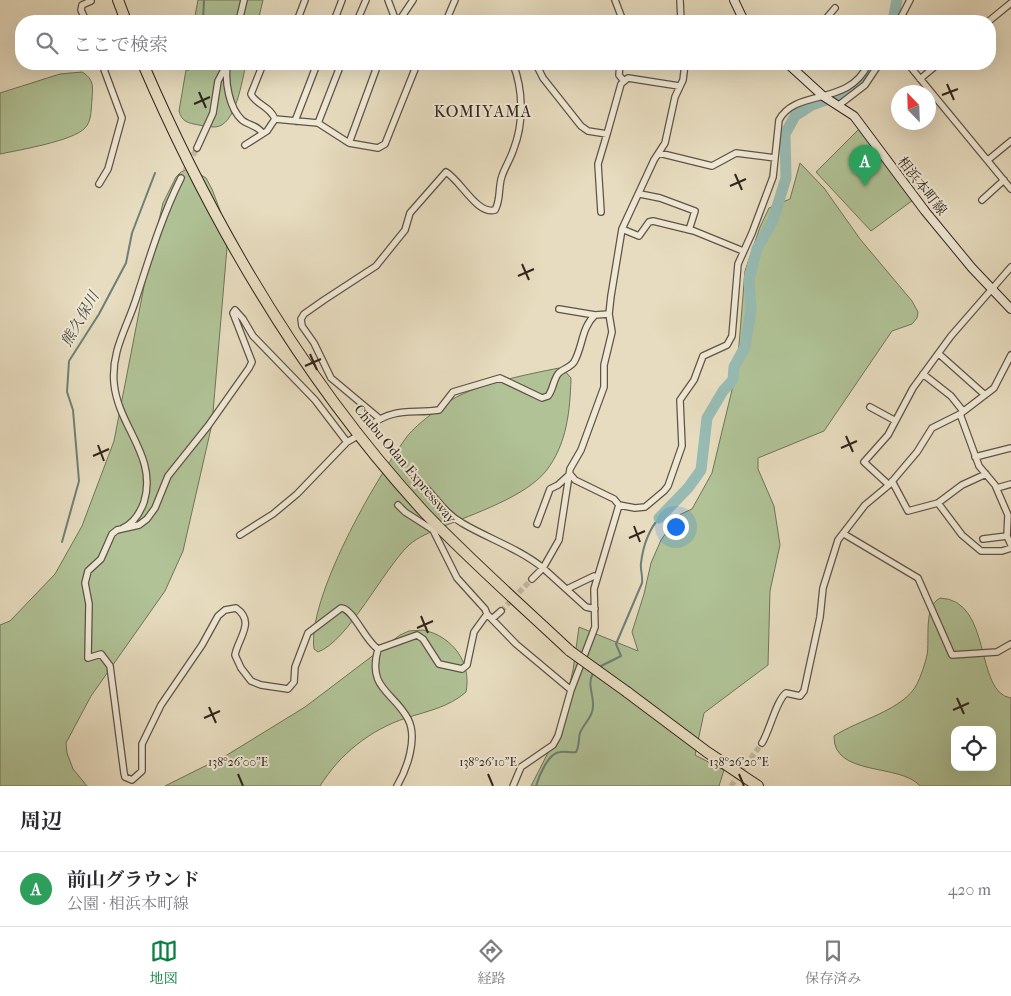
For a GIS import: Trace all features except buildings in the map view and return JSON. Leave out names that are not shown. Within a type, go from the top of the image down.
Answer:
[{"type":"highway","points":[[118,0],[124,15]]},
{"type":"highway","name":"Chubu Odan Expressway","points":[[146,70],[186,158],[279,323],[313,374],[362,438],[424,511],[491,579],[570,651],[707,752],[758,786]]},
{"type":"main road","points":[[734,0],[741,15]]},
{"type":"main road","name":"相浜本町線","points":[[796,70],[830,100],[854,116],[906,187],[1011,309]]},
{"type":"street","points":[[240,15],[244,0]]},
{"type":"street","points":[[299,15],[305,0]]},
{"type":"street","points":[[336,15],[342,0]]},
{"type":"street","points":[[360,15],[366,0]]},
{"type":"street","points":[[388,0],[395,15]]},
{"type":"street","points":[[402,15],[413,0]]},
{"type":"street","points":[[449,15],[456,0]]},
{"type":"street","points":[[615,0],[621,15]]},
{"type":"street","points":[[680,0],[681,15]]},
{"type":"street","points":[[902,15],[910,0]]},
{"type":"street","points":[[83,15],[81,10],[82,5],[91,1]]},
{"type":"street","points":[[996,15],[1011,3]]},
{"type":"street","points":[[830,15],[836,8]]},
{"type":"street","points":[[99,184],[108,169],[122,118],[104,70]]},
{"type":"street","points":[[197,148],[214,113],[218,82],[224,70]]},
{"type":"street","points":[[227,70],[227,85],[235,110],[241,118],[260,129],[262,133]]},
{"type":"street","points":[[261,70],[251,94],[253,98],[267,106],[275,119]]},
{"type":"street","points":[[295,121],[315,70]]},
{"type":"street","points":[[318,123],[338,70]]},
{"type":"street","points":[[349,143],[376,70]]},
{"type":"street","points":[[275,119],[318,123],[349,143],[375,149],[385,144],[416,70]]},
{"type":"street","points":[[380,418],[331,378],[301,319],[304,314],[318,304],[376,266],[405,230],[410,213],[446,172],[453,176],[484,210],[492,211],[496,208],[501,180],[515,146],[519,130],[521,104],[514,70]]},
{"type":"street","points":[[539,70],[585,130],[607,134]]},
{"type":"street","points":[[619,70],[619,75],[623,80]]},
{"type":"street","points":[[532,579],[543,568],[559,540],[570,469],[581,450],[604,386],[604,365],[612,332],[609,314],[622,228],[665,143],[678,86],[683,80],[684,70]]},
{"type":"street","points":[[830,100],[852,86],[864,70]]},
{"type":"street","points":[[570,474],[574,480],[614,499],[619,505],[640,509],[668,486],[683,438],[679,408],[680,400],[694,380],[703,356],[727,345],[732,336],[735,320],[737,273],[743,251],[766,196],[775,158],[777,127],[783,114],[793,106],[830,100],[865,85],[875,70]]},
{"type":"street","points":[[913,70],[1011,189]]},
{"type":"street","points":[[920,79],[931,70]]},
{"type":"street","points":[[623,80],[628,78],[678,86]]},
{"type":"street","points":[[600,212],[598,164],[623,80]]},
{"type":"street","points":[[246,145],[267,131],[275,119]]},
{"type":"street","points":[[988,160],[1011,141]]},
{"type":"street","points":[[659,153],[712,166],[736,153],[775,158]]},
{"type":"street","points":[[181,178],[162,220],[137,298],[115,351],[113,367],[117,400],[146,464],[148,478],[141,511],[126,526],[117,530],[108,539],[101,559],[88,571],[85,583],[89,604],[88,658],[101,654],[110,666],[124,773],[128,779],[140,775],[142,744],[161,706],[202,645],[218,616],[225,610],[236,608],[245,618],[246,626],[235,655],[244,673],[251,681],[261,685],[284,690],[291,687],[294,682],[295,667],[308,633],[341,608],[350,612],[367,640],[378,649]]},
{"type":"street","points":[[982,200],[1004,180]]},
{"type":"street","points":[[640,194],[660,198],[695,211],[689,230]]},
{"type":"street","points":[[622,228],[639,236],[649,222],[652,221],[689,230],[743,251]]},
{"type":"street","points":[[986,474],[962,485],[938,503],[908,511],[890,483],[864,462],[884,440],[894,420],[923,374],[954,332],[1011,267]]},
{"type":"street","points":[[559,309],[595,315],[609,314]]},
{"type":"street","points":[[117,530],[139,526],[147,519],[155,508],[168,476],[208,426],[249,368],[252,362],[233,313],[235,310],[244,319],[252,336],[315,400],[347,442]]},
{"type":"street","points":[[370,426],[380,418],[395,412],[439,410],[453,392],[500,378],[542,398],[548,396],[558,374],[575,360],[587,325],[595,315]]},
{"type":"street","points":[[939,354],[986,396]]},
{"type":"street","points":[[762,743],[783,695],[786,693],[803,694],[820,618],[823,588],[838,540],[865,505],[890,483],[917,452],[932,428],[962,413],[994,388],[1011,355]]},
{"type":"street","points":[[923,374],[951,396],[962,413],[975,457],[997,488],[1008,515],[1007,536],[1011,547],[1002,551],[981,552],[962,535],[938,503]]},
{"type":"street","points":[[870,407],[894,420]]},
{"type":"street","points":[[240,535],[273,514],[297,494],[347,442],[354,438]]},
{"type":"street","points":[[975,457],[1011,448]]},
{"type":"street","points":[[537,524],[550,489],[558,485],[570,474]]},
{"type":"street","points":[[997,488],[1011,484]]},
{"type":"street","points":[[426,488],[445,510],[460,522],[516,550],[543,568],[586,607],[594,609]]},
{"type":"street","points":[[398,505],[405,512],[433,530],[457,578],[489,617],[516,644],[571,690]]},
{"type":"street","points":[[513,786],[521,767],[556,741],[571,690],[595,628],[594,589],[619,505]]},
{"type":"street","points":[[844,534],[918,578],[952,655],[996,652],[1011,644]]},
{"type":"street","points":[[983,539],[1007,536]]},
{"type":"street","points":[[567,589],[594,576],[597,577]]},
{"type":"street","points":[[378,649],[417,635],[423,639],[440,664],[462,669],[468,665],[474,632],[489,617],[501,611]]},
{"type":"street","points":[[378,649],[376,669],[380,686],[408,719],[412,735],[411,748],[397,786]]},
{"type":"green space","points":[[198,0],[263,0],[259,15],[195,15]]},
{"type":"green space","points":[[186,70],[245,70],[233,111],[222,125],[215,127],[189,123],[182,118],[179,111]]},
{"type":"green space","points":[[82,72],[91,80],[92,87],[91,114],[85,128],[79,133],[58,141],[0,154],[0,93],[60,74]]},
{"type":"green space","points":[[860,128],[913,200],[871,231],[816,172]]},
{"type":"green space","points":[[800,163],[824,188],[860,239],[912,301],[918,312],[917,318],[912,324],[892,331],[824,431],[758,458],[758,469],[774,506],[780,545],[770,591],[768,665],[704,713],[695,755],[724,770],[719,786],[531,786],[558,733],[573,670],[579,627],[638,651],[632,632],[651,563],[661,540],[679,515],[692,509],[712,473],[737,369],[745,271],[760,227],[769,208],[790,199]]},
{"type":"green space","points":[[190,168],[206,178],[212,189],[221,213],[227,248],[212,424],[183,551],[165,591],[91,696],[66,743],[67,753],[73,769],[87,786],[0,786],[0,625],[10,621],[55,574],[82,526],[114,441],[146,276],[163,203],[176,177],[181,172]]},
{"type":"green space","points":[[559,368],[565,371],[571,378],[570,403],[566,427],[559,450],[546,471],[537,480],[512,497],[420,537],[409,545],[341,634],[318,652],[314,649],[315,627],[321,600],[332,571],[361,510],[410,433],[453,399],[464,394],[504,380]]},
{"type":"green space","points":[[940,598],[957,603],[968,614],[976,629],[992,681],[999,692],[1011,698],[1011,786],[920,786],[911,779],[898,774],[856,764],[844,758],[837,749],[834,736],[891,708],[911,693],[917,684],[927,655],[928,624],[931,608]]},
{"type":"green space","points":[[423,630],[443,638],[458,652],[466,671],[466,692],[445,705],[393,723],[368,736],[337,764],[320,786],[165,786],[227,755],[305,707],[400,635],[409,631]]},
{"type":"waterway","name":"熊久保川","points":[[203,15],[204,0]]},
{"type":"waterway","points":[[894,15],[897,0]]},
{"type":"waterway","points":[[659,518],[688,488],[701,470],[707,418],[723,391],[733,380],[734,367],[745,347],[751,310],[749,279],[757,249],[773,220],[786,178],[785,134],[795,116],[812,105],[856,89],[870,70]]},
{"type":"waterway","name":"熊久保川","points":[[62,542],[79,481],[73,410],[67,392],[69,361],[99,314],[126,263],[132,233],[155,173]]},
{"type":"waterway","points":[[597,668],[621,656],[616,644],[642,583],[641,563],[643,551],[652,528],[659,518]]},
{"type":"waterway","points":[[536,786],[539,777],[552,756],[560,752],[576,752],[580,733],[593,708],[590,685],[593,673]]},
{"type":"tunnel","points":[[181,178],[197,148]]},
{"type":"tunnel","points":[[501,611],[532,579]]},
{"type":"tunnel","points":[[731,786],[762,743]]},
{"type":"place","name":"前山グラウンド","points":[[865,186]]},
{"type":"district","name":"KOMIYAMA","points":[[483,111]]}]
